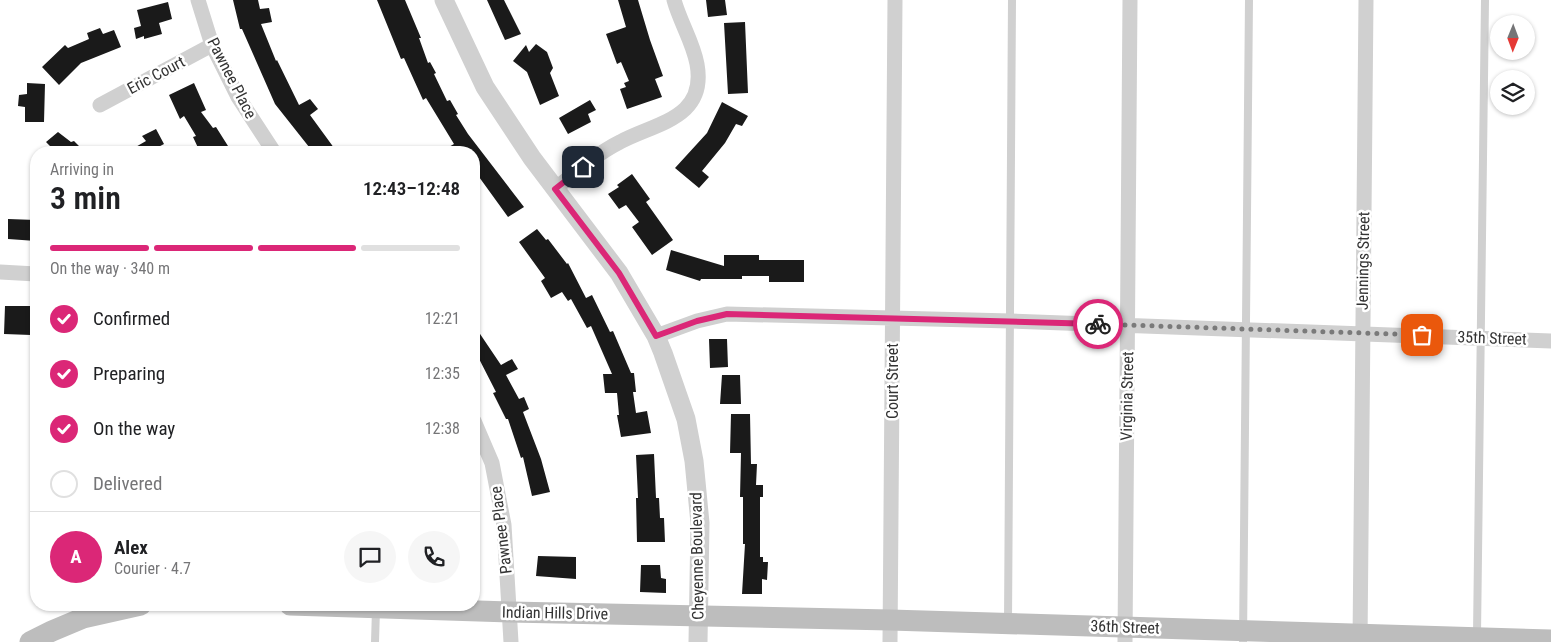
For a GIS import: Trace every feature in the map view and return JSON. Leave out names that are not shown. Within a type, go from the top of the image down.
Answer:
[{"type":"main road","points":[[30,642],[83,618],[114,611]]},
{"type":"main road","name":"Indian Hills Drive","points":[[476,611],[699,616]]},
{"type":"main road","name":"36th Street","points":[[699,616],[1008,624],[1125,635],[1551,640]]},
{"type":"street","name":"Pawnee Place","points":[[198,0],[212,45],[238,97],[270,146]]},
{"type":"street","name":"Cheyenne Boulevard","points":[[444,0],[485,88],[532,158],[619,273],[656,336],[673,377],[686,419],[694,461],[700,524],[698,642]]},
{"type":"street","points":[[555,189],[619,142],[676,117],[691,102],[698,86],[697,65],[674,0]]},
{"type":"street","name":"Court Street","points":[[890,642],[895,0]]},
{"type":"street","name":"Virginia Street","points":[[1125,635],[1130,0]]},
{"type":"street","name":"Jennings Street","points":[[1360,638],[1366,0]]},
{"type":"street","name":"Eric Court","points":[[100,105],[212,45]]},
{"type":"street","points":[[0,272],[30,274]]},
{"type":"street","name":"35th Street","points":[[656,336],[697,321],[727,314],[1011,321],[1551,341]]},
{"type":"street","name":"Pawnee Place","points":[[480,435],[492,463],[502,516],[510,612],[510,642]]},
{"type":"lane","points":[[1008,624],[1012,0]]},
{"type":"lane","points":[[1243,636],[1249,0]]},
{"type":"lane","points":[[1477,640],[1485,0]]},
{"type":"lane","points":[[375,642],[376,611]]},
{"type":"building","points":[[233,0],[258,0],[260,9],[269,8],[272,22],[261,24],[276,61],[299,105],[310,99],[318,109],[310,115],[333,146],[308,146],[275,104],[242,29],[240,29]]},
{"type":"building","points":[[377,0],[405,0],[421,38],[419,38],[428,63],[430,62],[436,73],[434,74],[447,101],[450,100],[458,114],[456,115],[477,146],[450,146],[454,144],[426,98],[423,100],[404,58],[401,59]]},
{"type":"building","points":[[487,0],[504,0],[521,34],[505,40]]},
{"type":"building","points":[[618,0],[638,0],[663,76],[655,79],[662,97],[627,109],[620,89],[626,87],[624,83],[629,81],[621,62],[617,64],[606,34],[626,27]]},
{"type":"building","points":[[706,0],[725,0],[727,15],[708,17]]},
{"type":"building","points":[[168,2],[172,19],[159,23],[162,34],[144,39],[144,36],[136,39],[134,28],[141,26],[137,10]]},
{"type":"building","points":[[745,22],[748,93],[728,94],[724,23]]},
{"type":"building","points":[[100,28],[103,34],[114,30],[121,47],[81,63],[59,85],[42,67],[65,45],[68,48],[89,39],[87,33]]},
{"type":"building","points":[[536,44],[547,52],[553,68],[550,73],[559,96],[540,105],[527,72],[513,61],[526,45],[529,52]]},
{"type":"building","points":[[27,83],[45,84],[44,122],[25,122],[25,107],[18,106],[19,95],[27,94]]},
{"type":"building","points":[[194,83],[206,110],[201,112],[213,128],[216,127],[228,146],[197,146],[193,137],[196,136],[184,116],[180,119],[169,95]]},
{"type":"building","points":[[590,100],[596,110],[588,114],[591,122],[568,134],[559,118]]},
{"type":"building","points":[[722,102],[748,116],[742,126],[736,124],[725,143],[702,171],[709,177],[699,188],[675,168],[707,133]]},
{"type":"building","points":[[156,129],[164,144],[160,146],[137,146],[146,141],[142,136]]},
{"type":"building","points":[[58,132],[79,146],[50,146],[46,142]]},
{"type":"building","points":[[480,150],[524,207],[508,217],[480,178]]},
{"type":"building","points":[[632,174],[650,199],[646,202],[673,240],[652,255],[632,227],[639,222],[626,205],[619,209],[608,194],[619,187],[617,185]]},
{"type":"building","points":[[8,219],[30,220],[30,241],[8,239]]},
{"type":"building","points":[[537,229],[568,263],[586,298],[592,295],[610,332],[613,331],[631,373],[634,373],[636,392],[633,392],[636,413],[647,411],[651,433],[621,437],[617,415],[619,415],[617,393],[605,393],[603,374],[612,374],[591,326],[587,328],[571,299],[568,301],[562,292],[551,298],[541,281],[545,278],[519,242]]},
{"type":"building","points":[[671,250],[724,266],[724,255],[759,255],[759,260],[804,260],[804,282],[769,282],[769,276],[742,276],[742,279],[701,279],[700,281],[666,270]]},
{"type":"building","points":[[5,306],[30,306],[30,335],[4,334]]},
{"type":"building","points":[[480,334],[501,365],[512,359],[518,369],[506,375],[519,399],[524,397],[529,409],[523,412],[541,459],[550,492],[532,496],[523,457],[521,458],[508,419],[506,419],[493,393],[496,392],[480,361]]},
{"type":"building","points":[[709,339],[727,339],[728,367],[710,368]]},
{"type":"building","points":[[722,375],[740,375],[741,404],[720,404]]},
{"type":"building","points":[[731,414],[750,414],[751,464],[757,464],[756,485],[763,485],[763,497],[760,497],[760,557],[763,557],[763,562],[768,562],[767,580],[762,579],[762,594],[742,594],[745,544],[743,544],[743,497],[740,497],[741,453],[730,453]]},
{"type":"building","points":[[654,454],[656,498],[659,498],[660,518],[664,518],[665,542],[637,542],[636,498],[638,498],[636,455]]},
{"type":"building","points":[[538,556],[576,557],[576,579],[536,576]]},
{"type":"building","points":[[641,565],[660,565],[661,578],[666,579],[666,593],[640,592]]},
{"type":"way so far","points":[[1098,324],[1422,335]]},
{"type":"route","points":[[583,167],[555,189],[619,273],[656,336],[674,328],[727,314],[1098,324]]}]
